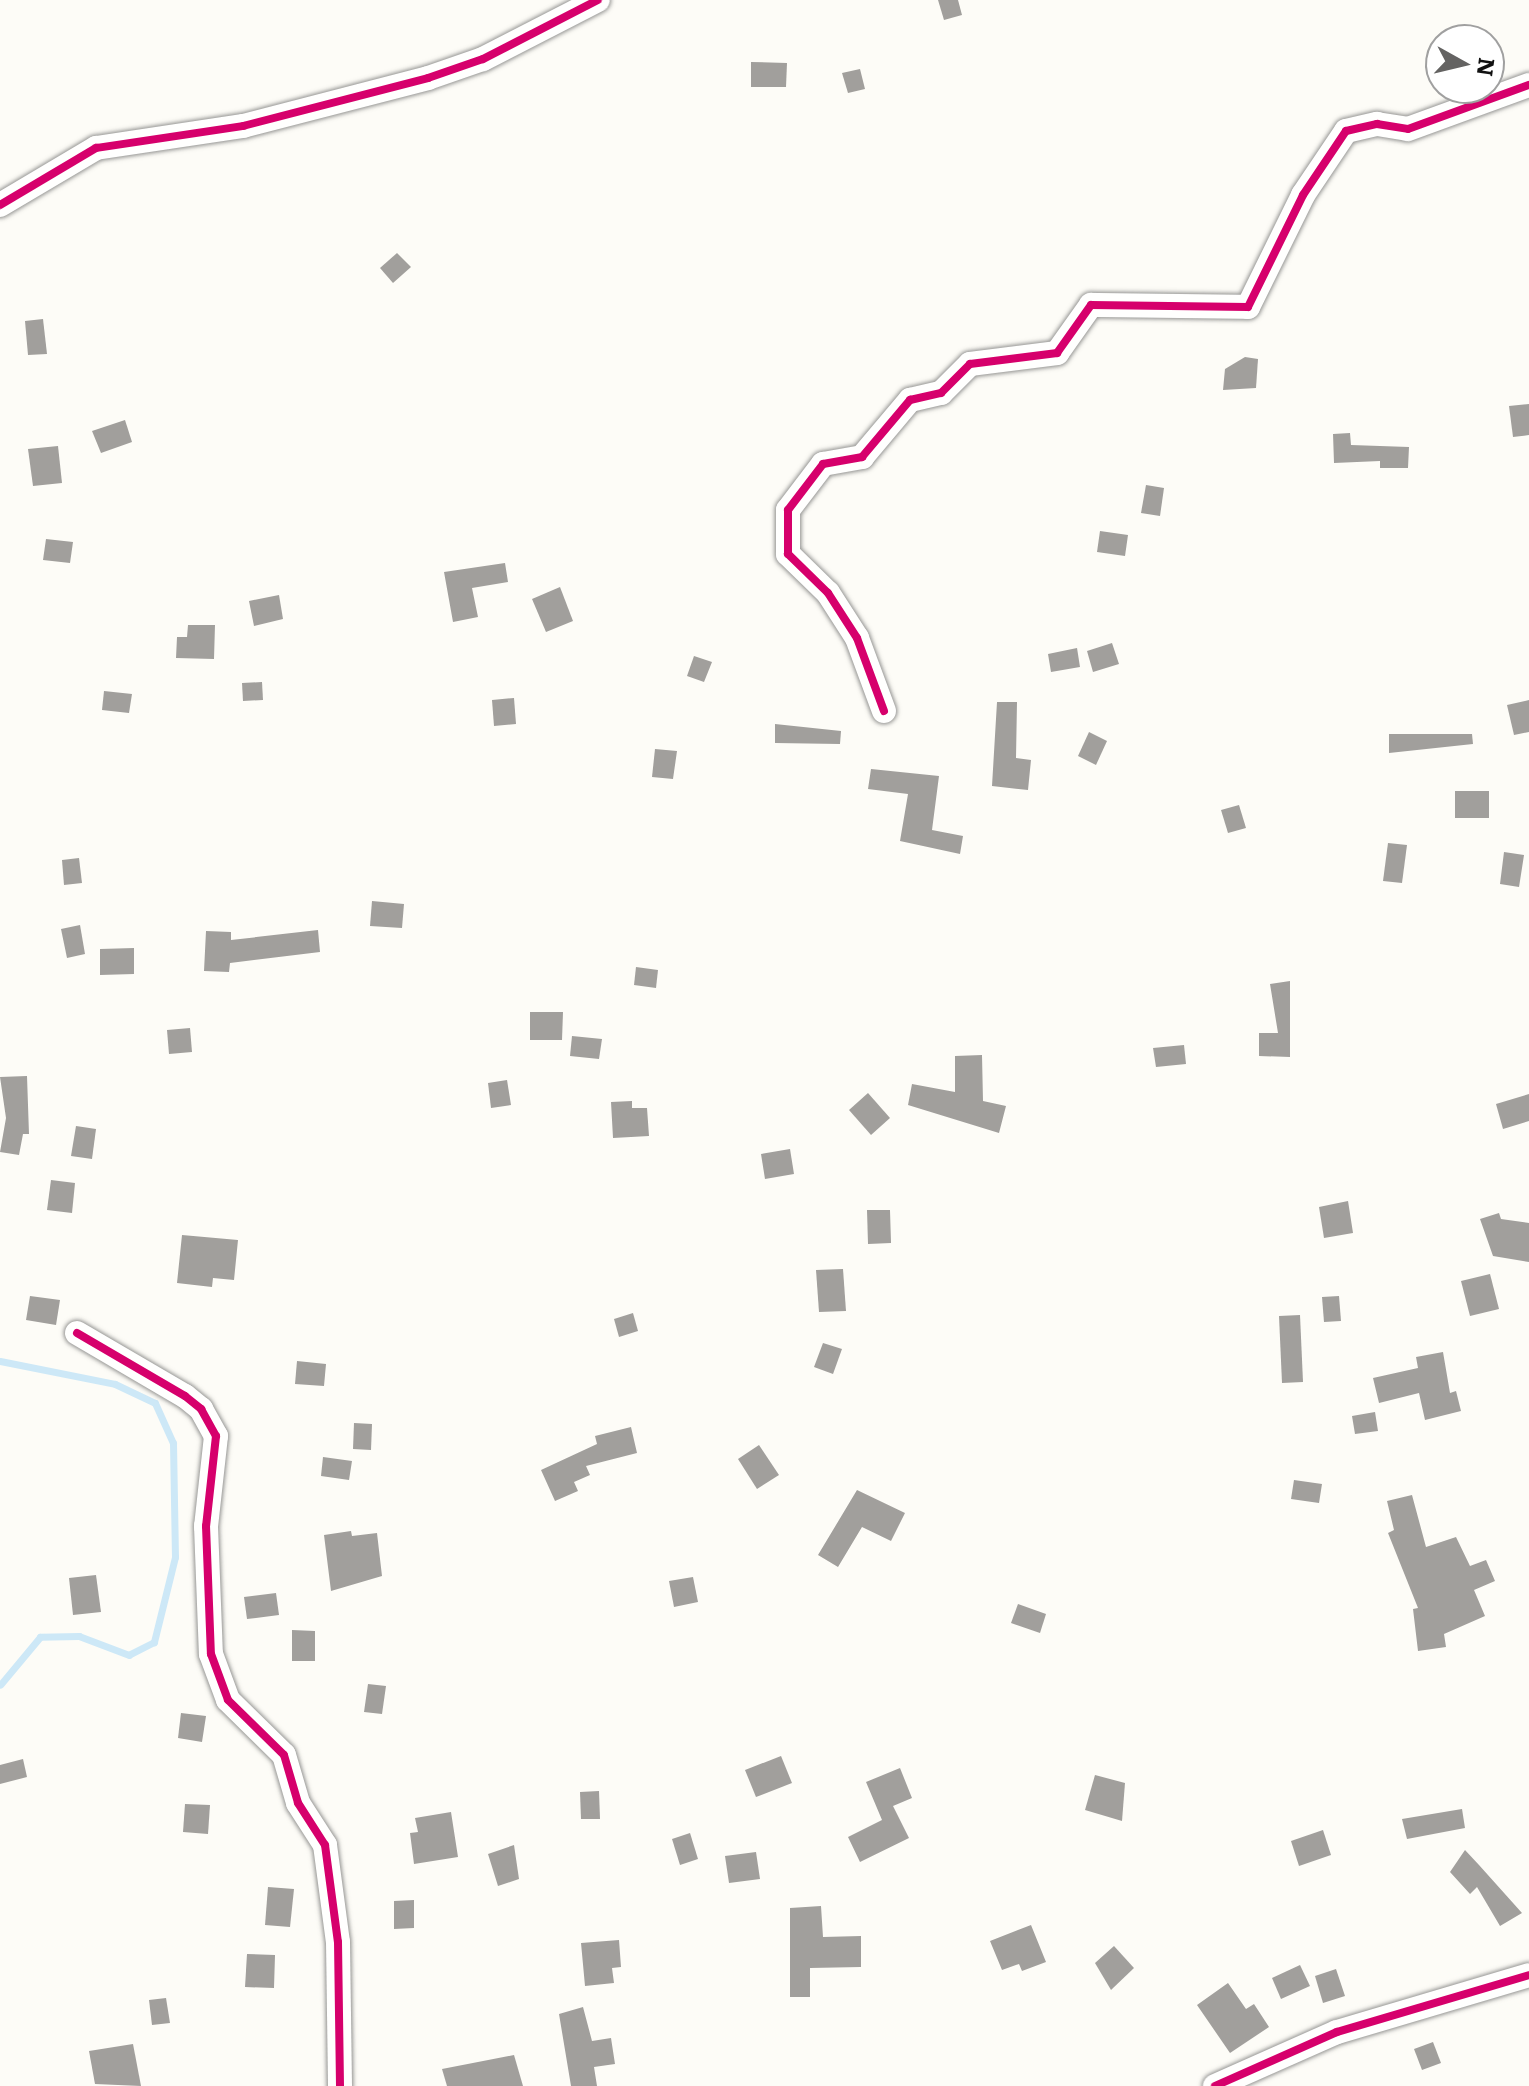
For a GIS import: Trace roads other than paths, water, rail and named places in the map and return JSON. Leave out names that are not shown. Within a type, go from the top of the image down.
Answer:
[{"type":"street","points":[[0,205],[96,148],[243,126],[428,78],[483,59],[598,0]]},
{"type":"street","points":[[884,711],[857,638],[828,593],[788,554],[788,510],[823,464],[862,457],[910,400],[941,393],[970,364],[1057,353],[1091,305],[1248,307],[1303,195],[1346,131],[1377,124],[1408,129],[1529,85]]},
{"type":"street","points":[[77,1333],[185,1396],[201,1409],[216,1436],[206,1526],[211,1654],[228,1700],[284,1755],[298,1803],[325,1845],[338,1942],[340,2086]]},
{"type":"street","points":[[1215,2086],[1253,2079],[1337,2032],[1529,1975]]},
{"type":"waterway","points":[[0,1361],[115,1384],[155,1403],[173,1443],[175,1557],[154,1642],[129,1655],[79,1636],[40,1637],[0,1685]]}]
